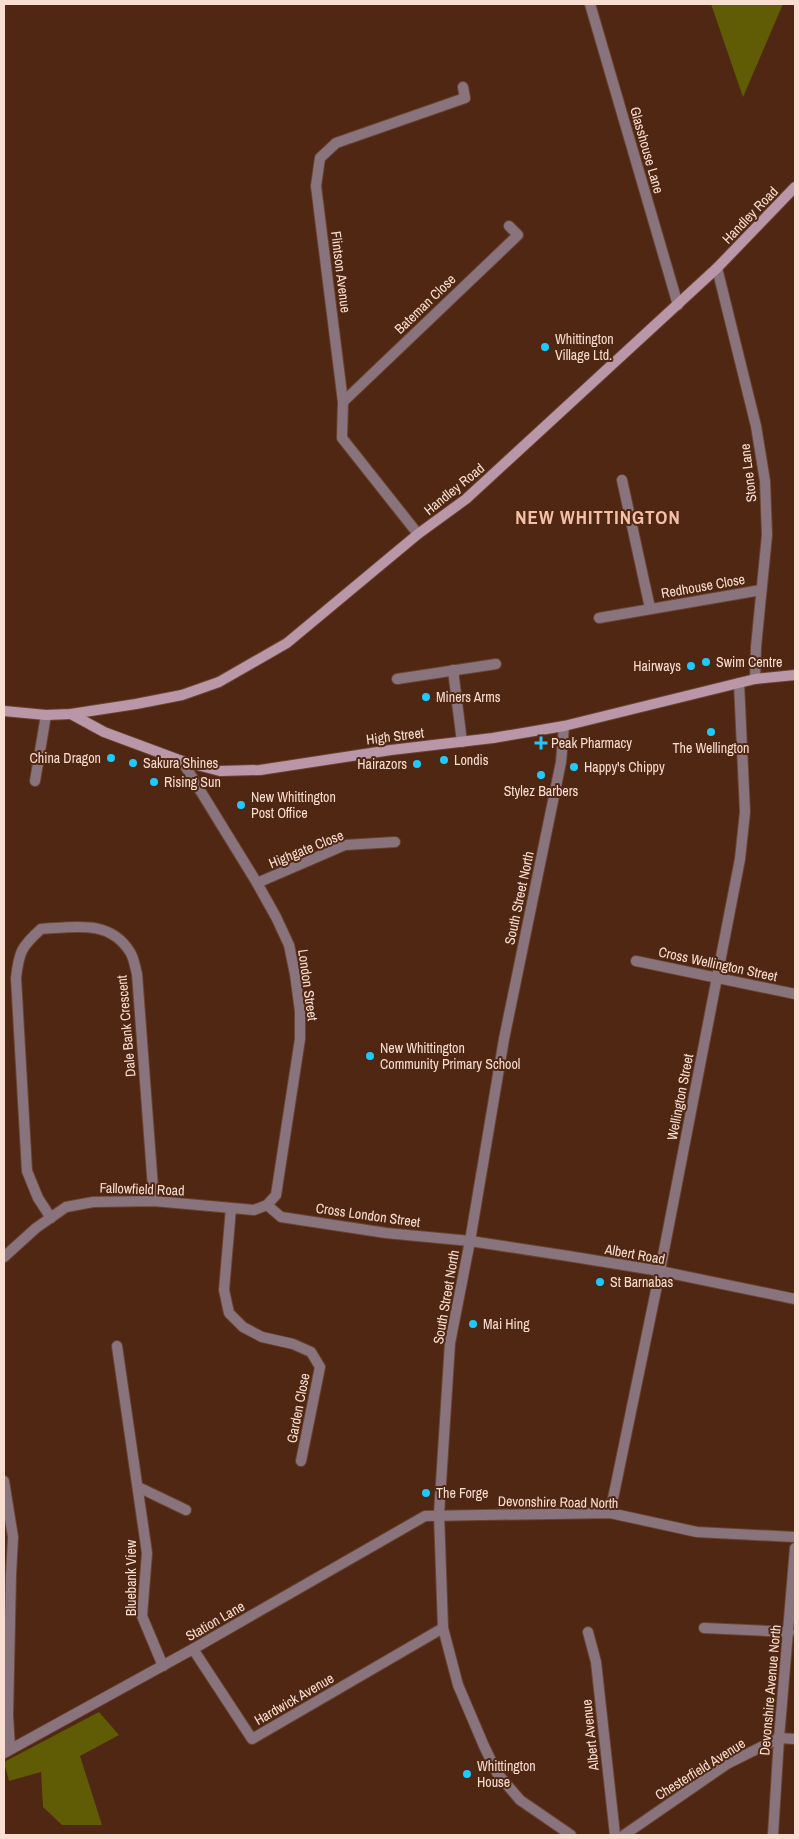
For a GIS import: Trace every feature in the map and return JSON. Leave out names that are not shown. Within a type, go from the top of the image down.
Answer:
[{"type":"main road","name":"Handley Road","points":[[72,714],[182,695],[219,682],[287,643],[418,534],[466,499],[678,305],[717,268],[795,187]]},
{"type":"main road","name":"High Street","points":[[72,714],[104,732],[182,761],[220,771],[260,770],[564,726],[755,678],[795,675]]},
{"type":"main road","points":[[4,711],[46,715],[72,714]]},
{"type":"street","name":"Glasshouse Lane","points":[[590,4],[678,305]]},
{"type":"street","name":"Flintson Avenue","points":[[418,534],[342,438],[343,402],[316,186],[320,158],[336,144],[465,98],[463,87]]},
{"type":"street","name":"Bateman Close","points":[[343,402],[518,235],[510,226]]},
{"type":"street","name":"Stone Lane","points":[[717,268],[756,426],[765,481],[767,535],[755,678]]},
{"type":"street","name":"Redhouse Close","points":[[622,480],[650,608]]},
{"type":"street","name":"Redhouse Close","points":[[599,618],[761,590]]},
{"type":"street","points":[[397,679],[496,664]]},
{"type":"street","points":[[453,670],[462,742]]},
{"type":"street","name":"Wellington Street","points":[[610,1513],[660,1271],[740,859],[745,812],[739,683]]},
{"type":"street","points":[[35,781],[46,715]]},
{"type":"street","name":"South Street North","points":[[564,726],[561,762],[504,1039],[470,1241],[450,1343],[439,1514],[444,1628],[458,1685],[497,1773],[520,1800],[571,1835]]},
{"type":"street","name":"London Street","points":[[182,761],[276,917],[289,945],[296,974],[300,1011],[300,1039],[281,1170],[276,1195],[267,1205]]},
{"type":"street","name":"Highgate Close","points":[[257,883],[345,844],[395,842]]},
{"type":"street","name":"Dale Bank Crescent","points":[[50,1218],[38,1198],[27,1171],[16,978],[18,956],[27,941],[40,929],[94,927],[115,934],[131,952],[137,974],[154,1202]]},
{"type":"street","name":"Cross Wellington Street","points":[[636,961],[795,994]]},
{"type":"street","name":"Fallowfield Road","points":[[4,1257],[36,1228],[66,1207],[93,1202],[154,1202],[254,1210],[267,1205]]},
{"type":"street","name":"Cross London Street","points":[[267,1205],[281,1217],[386,1233],[470,1241]]},
{"type":"street","name":"Garden Close","points":[[232,1208],[224,1290],[229,1313],[244,1327],[262,1336],[293,1344],[311,1352],[320,1367],[301,1461]]},
{"type":"street","name":"Albert Road","points":[[470,1241],[660,1271],[795,1299]]},
{"type":"street","name":"Bluebank View","points":[[117,1346],[147,1553],[142,1616],[163,1666]]},
{"type":"street","points":[[4,1481],[13,1537],[7,1575],[7,1751]]},
{"type":"street","points":[[138,1488],[186,1510]]},
{"type":"street","name":"Devonshire Road North","points":[[439,1514],[610,1513],[697,1532],[795,1537]]},
{"type":"street","name":"Station Lane","points":[[7,1751],[163,1666],[425,1516],[439,1514]]},
{"type":"street","name":"Devonshire Avenue North","points":[[773,1835],[795,1548]]},
{"type":"street","name":"Hardwick Avenue","points":[[193,1649],[252,1739],[444,1628]]},
{"type":"street","points":[[704,1628],[789,1632]]},
{"type":"street","name":"Albert Avenue","points":[[588,1632],[596,1662],[614,1835]]},
{"type":"street","points":[[779,1738],[795,1739]]},
{"type":"street","name":"Chesterfield Avenue","points":[[624,1835],[727,1764],[779,1738]]},
{"type":"shaded area","points":[[711,4],[783,4],[743,97]]},
{"type":"shaded area","points":[[99,1712],[119,1735],[80,1756],[102,1825],[62,1825],[43,1807],[41,1772],[9,1781],[4,1762]]},
{"type":"place","name":"Whittington Village Ltd.","points":[[545,347]]},
{"type":"place","name":"Swim Centre","points":[[706,662]]},
{"type":"place","name":"Hairways","points":[[691,666]]},
{"type":"place","name":"Miners Arms","points":[[426,697]]},
{"type":"place","name":"The Wellington","points":[[711,732]]},
{"type":"place","name":"Peak Pharmacy","points":[[541,743]]},
{"type":"place","name":"China Dragon","points":[[111,758]]},
{"type":"place","name":"Londis","points":[[444,760]]},
{"type":"place","name":"Sakura Shines","points":[[133,763]]},
{"type":"place","name":"Hairazors","points":[[417,764]]},
{"type":"place","name":"Happy's Chippy","points":[[574,767]]},
{"type":"place","name":"Stylez Barbers","points":[[541,775]]},
{"type":"place","name":"Rising Sun","points":[[154,782]]},
{"type":"place","name":"New Whittington Post Office","points":[[241,805]]},
{"type":"place","name":"New Whittington Community Primary School","points":[[370,1056]]},
{"type":"place","name":"St Barnabas","points":[[600,1282]]},
{"type":"place","name":"Mai Hing","points":[[473,1324]]},
{"type":"place","name":"The Forge","points":[[426,1493]]},
{"type":"place","name":"Whittington House","points":[[467,1774]]},
{"type":"district","name":"NEW WHITTINGTON","points":[[598,517]]}]
